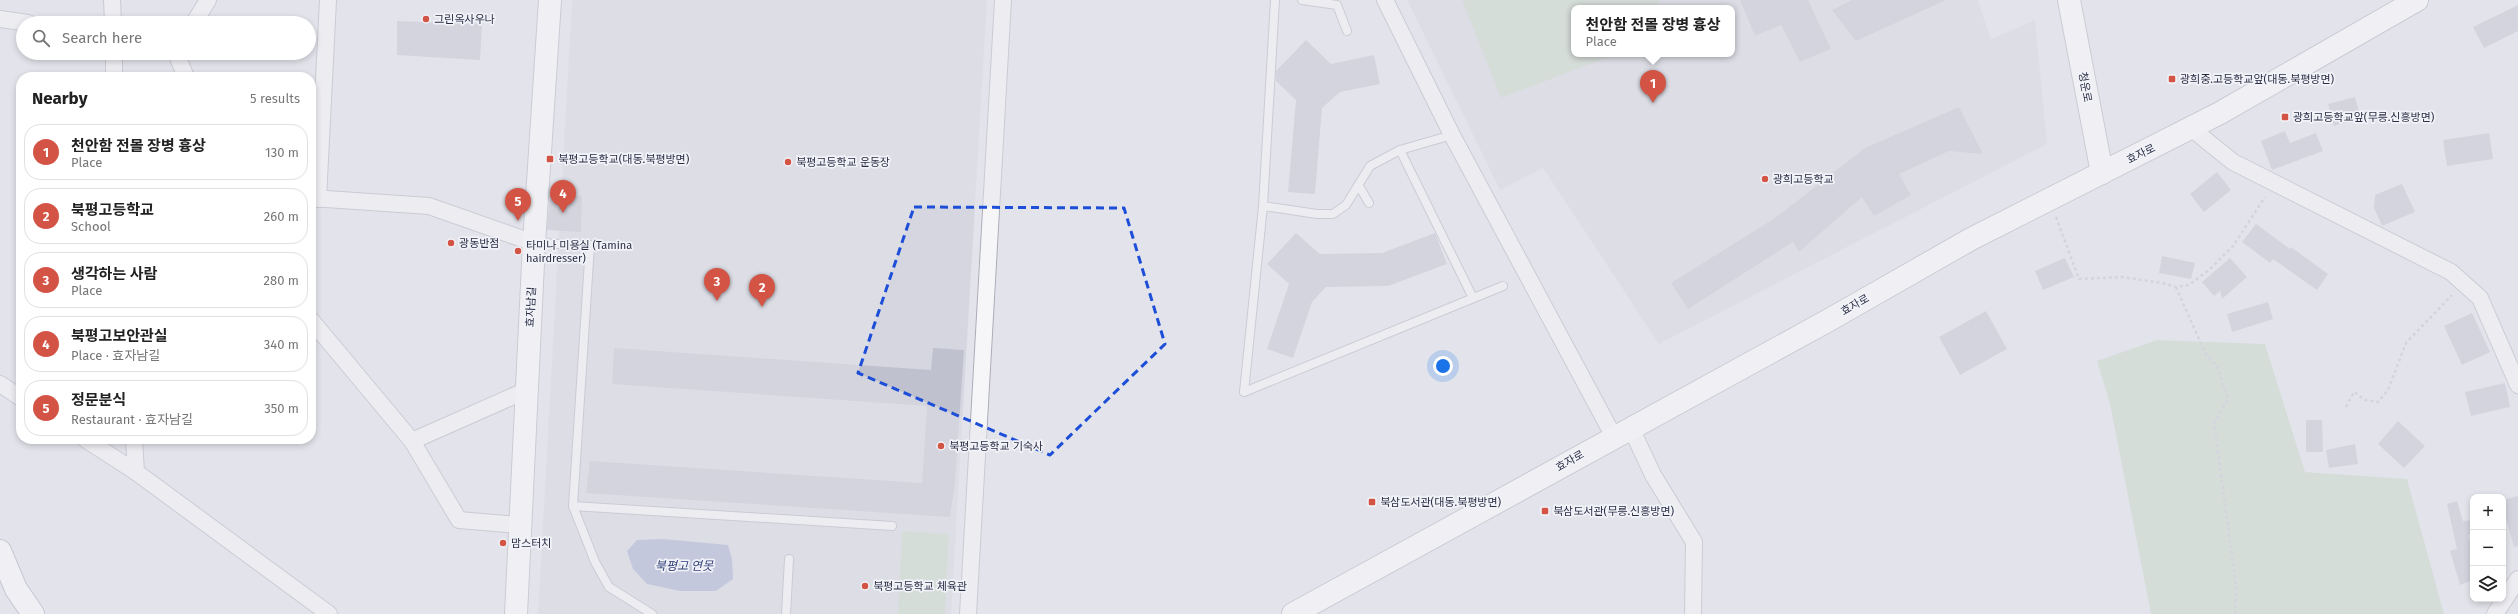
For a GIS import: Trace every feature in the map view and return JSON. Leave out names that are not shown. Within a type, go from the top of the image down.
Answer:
[{"type":"street","points":[[112,0],[113,16]]},
{"type":"street","points":[[198,16],[208,0]]},
{"type":"street","points":[[316,184],[328,0]]},
{"type":"street","name":"효자남길","points":[[516,614],[534,243],[550,0]]},
{"type":"street","points":[[968,614],[1003,0]]},
{"type":"street","points":[[1385,0],[1452,135],[1622,432],[1653,475],[1694,542],[1693,614]]},
{"type":"street","name":"청운로","points":[[2069,0],[2102,173]]},
{"type":"street","name":"효자로","points":[[1296,613],[1622,432],[1829,320],[1971,239],[2192,129],[2418,0]]},
{"type":"street","points":[[0,19],[16,21]]},
{"type":"street","points":[[114,60],[114,72]]},
{"type":"street","points":[[179,60],[184,72]]},
{"type":"street","points":[[2192,129],[2233,162],[2451,272],[2480,298],[2511,354],[2518,385]]},
{"type":"street","points":[[316,199],[429,206],[534,243]]},
{"type":"street","points":[[316,326],[412,441],[459,520],[520,526]]},
{"type":"street","points":[[0,384],[16,395]]},
{"type":"street","points":[[412,441],[527,390]]},
{"type":"street","points":[[93,444],[136,472],[329,614]]},
{"type":"street","points":[[134,444],[136,472]]},
{"type":"street","points":[[0,552],[16,589],[33,614]]},
{"type":"street","points":[[2495,614],[2518,579]]},
{"type":"lane","points":[[1275,0],[1263,206],[1244,392],[1503,286]]},
{"type":"lane","points":[[1302,0],[1337,5],[1347,31]]},
{"type":"lane","points":[[1263,206],[1317,214],[1333,214],[1346,205],[1360,186],[1370,166],[1400,150],[1452,135]]},
{"type":"lane","points":[[1400,150],[1473,298]]},
{"type":"lane","points":[[1360,186],[1369,203]]},
{"type":"lane","points":[[534,243],[590,245],[573,506],[595,562],[609,588],[652,614]]},
{"type":"lane","points":[[573,506],[892,526]]},
{"type":"lane","points":[[786,614],[789,559]]},
{"type":"path","points":[[2049,200],[2078,279],[2122,277],[2162,283],[2176,287],[2189,285],[2210,269],[2233,246],[2256,214],[2274,182]]},
{"type":"path","points":[[2346,407],[2354,392],[2364,400],[2378,402],[2388,390],[2406,343],[2464,283]]},
{"type":"path","points":[[2176,287],[2206,355],[2217,366],[2228,399],[2214,423],[2236,586],[2235,614]]},
{"type":"highlighted area","points":[[914,207],[1124,208],[1165,344],[1050,455],[858,373]]},
{"type":"shaded area","points":[[572,0],[987,0],[951,614],[538,614]]},
{"type":"shaded area","name":"광희고등학교","points":[[1407,0],[1978,0],[1991,39],[2035,20],[2047,144],[1659,344],[1543,168],[1500,190]]},
{"type":"green space","points":[[1462,0],[1658,0],[1660,5],[1571,5],[1571,57],[1608,57],[1501,98]]},
{"type":"green space","points":[[2157,340],[2265,344],[2305,472],[2407,479],[2444,614],[2151,614],[2110,404],[2097,361]]},
{"type":"green space","points":[[902,531],[949,534],[945,614],[898,614]]},
{"type":"water","name":"북평고 연못","points":[[663,539],[728,545],[732,559],[733,579],[716,591],[680,591],[647,584],[633,569],[627,551],[637,540]]},
{"type":"building","points":[[1740,0],[1808,0],[1831,49],[1800,62],[1781,25],[1755,36]]},
{"type":"building","points":[[1852,0],[1946,0],[1856,41],[1832,10]]},
{"type":"building","points":[[2518,5],[2518,31],[2484,48],[2473,27]]},
{"type":"building","points":[[397,21],[482,24],[480,60],[397,55]]},
{"type":"building","points":[[1306,40],[1331,64],[1374,55],[1380,84],[1340,92],[1322,108],[1315,194],[1288,192],[1296,100],[1276,81],[1276,71]]},
{"type":"building","points":[[2355,97],[2361,118],[2334,126],[2328,104]]},
{"type":"building","points":[[1959,107],[1983,154],[1949,151],[1899,174],[1911,195],[1874,216],[1862,197],[1799,252],[1793,242],[1688,309],[1671,283],[1775,218],[1865,148]]},
{"type":"building","points":[[2285,131],[2290,143],[2316,133],[2323,151],[2272,170],[2261,141]]},
{"type":"building","points":[[2489,133],[2493,159],[2447,166],[2443,140]]},
{"type":"building","points":[[2217,172],[2231,190],[2204,212],[2190,194]]},
{"type":"building","points":[[2402,184],[2415,212],[2382,226],[2374,208],[2375,195]]},
{"type":"building","points":[[550,194],[582,196],[581,232],[547,230]]},
{"type":"building","points":[[2256,224],[2328,274],[2317,290],[2273,259],[2270,263],[2242,242]]},
{"type":"building","points":[[1296,233],[1320,254],[1382,253],[1435,233],[1447,264],[1388,286],[1326,287],[1312,302],[1293,358],[1267,349],[1289,284],[1267,264]]},
{"type":"building","points":[[2162,256],[2195,263],[2191,279],[2159,273]]},
{"type":"building","points":[[2065,258],[2074,277],[2043,290],[2035,271]]},
{"type":"building","points":[[2230,258],[2247,277],[2222,299],[2220,291],[2214,296],[2202,282]]},
{"type":"building","points":[[2268,302],[2273,319],[2232,332],[2227,314]]},
{"type":"building","points":[[1986,311],[2007,349],[1960,375],[1939,337]]},
{"type":"building","points":[[2472,313],[2490,352],[2462,365],[2444,326]]},
{"type":"building","points":[[614,348],[931,370],[933,348],[964,350],[955,482],[950,517],[586,493],[590,461],[922,483],[927,406],[612,384]]},
{"type":"building","points":[[2505,383],[2510,407],[2471,416],[2465,392]]},
{"type":"building","points":[[2306,420],[2322,420],[2323,452],[2306,452]]},
{"type":"building","points":[[2398,421],[2425,446],[2404,468],[2378,444]]},
{"type":"building","points":[[2355,444],[2358,464],[2329,468],[2326,450]]},
{"type":"building","points":[[2518,496],[2518,546],[2514,547],[2506,519],[2506,499]]},
{"type":"building","points":[[2457,501],[2463,521],[2470,520],[2470,535],[2468,535],[2470,543],[2470,581],[2460,585],[2450,551],[2457,549],[2447,504]]},
{"type":"place","name":"그린옥사우나","points":[[426,19]]},
{"type":"place","name":"광희중.고등학교앞(대동.북평방면)","points":[[2172,79]]},
{"type":"place","name":"천안함 전몰 장병 흉상","points":[[1653,103]]},
{"type":"place","name":"광희고등학교앞(무릉.신흥방면)","points":[[2285,117]]},
{"type":"place","name":"북평고등학교(대동.북평방면)","points":[[550,159]]},
{"type":"place","name":"북평고등학교 운동장","points":[[788,162]]},
{"type":"place","name":"광희고등학교","points":[[1765,179]]},
{"type":"place","name":"북평고보안관실","points":[[563,213]]},
{"type":"place","name":"정문분식","points":[[518,221]]},
{"type":"place","name":"광동반점","points":[[451,243]]},
{"type":"place","name":"타미나 미용실 (Tamina hairdresser)","points":[[518,251]]},
{"type":"place","name":"생각하는 사람","points":[[717,301]]},
{"type":"place","name":"북평고등학교","points":[[762,307]]},
{"type":"place","name":"북평고등학교 기숙사","points":[[941,446]]},
{"type":"place","name":"북삼도서관(대동.북평방면)","points":[[1372,502]]},
{"type":"place","name":"북삼도서관(무릉.신흥방면)","points":[[1545,511]]},
{"type":"place","name":"맘스터치","points":[[503,543]]},
{"type":"place","name":"북평고등학교 체육관","points":[[865,586]]}]
